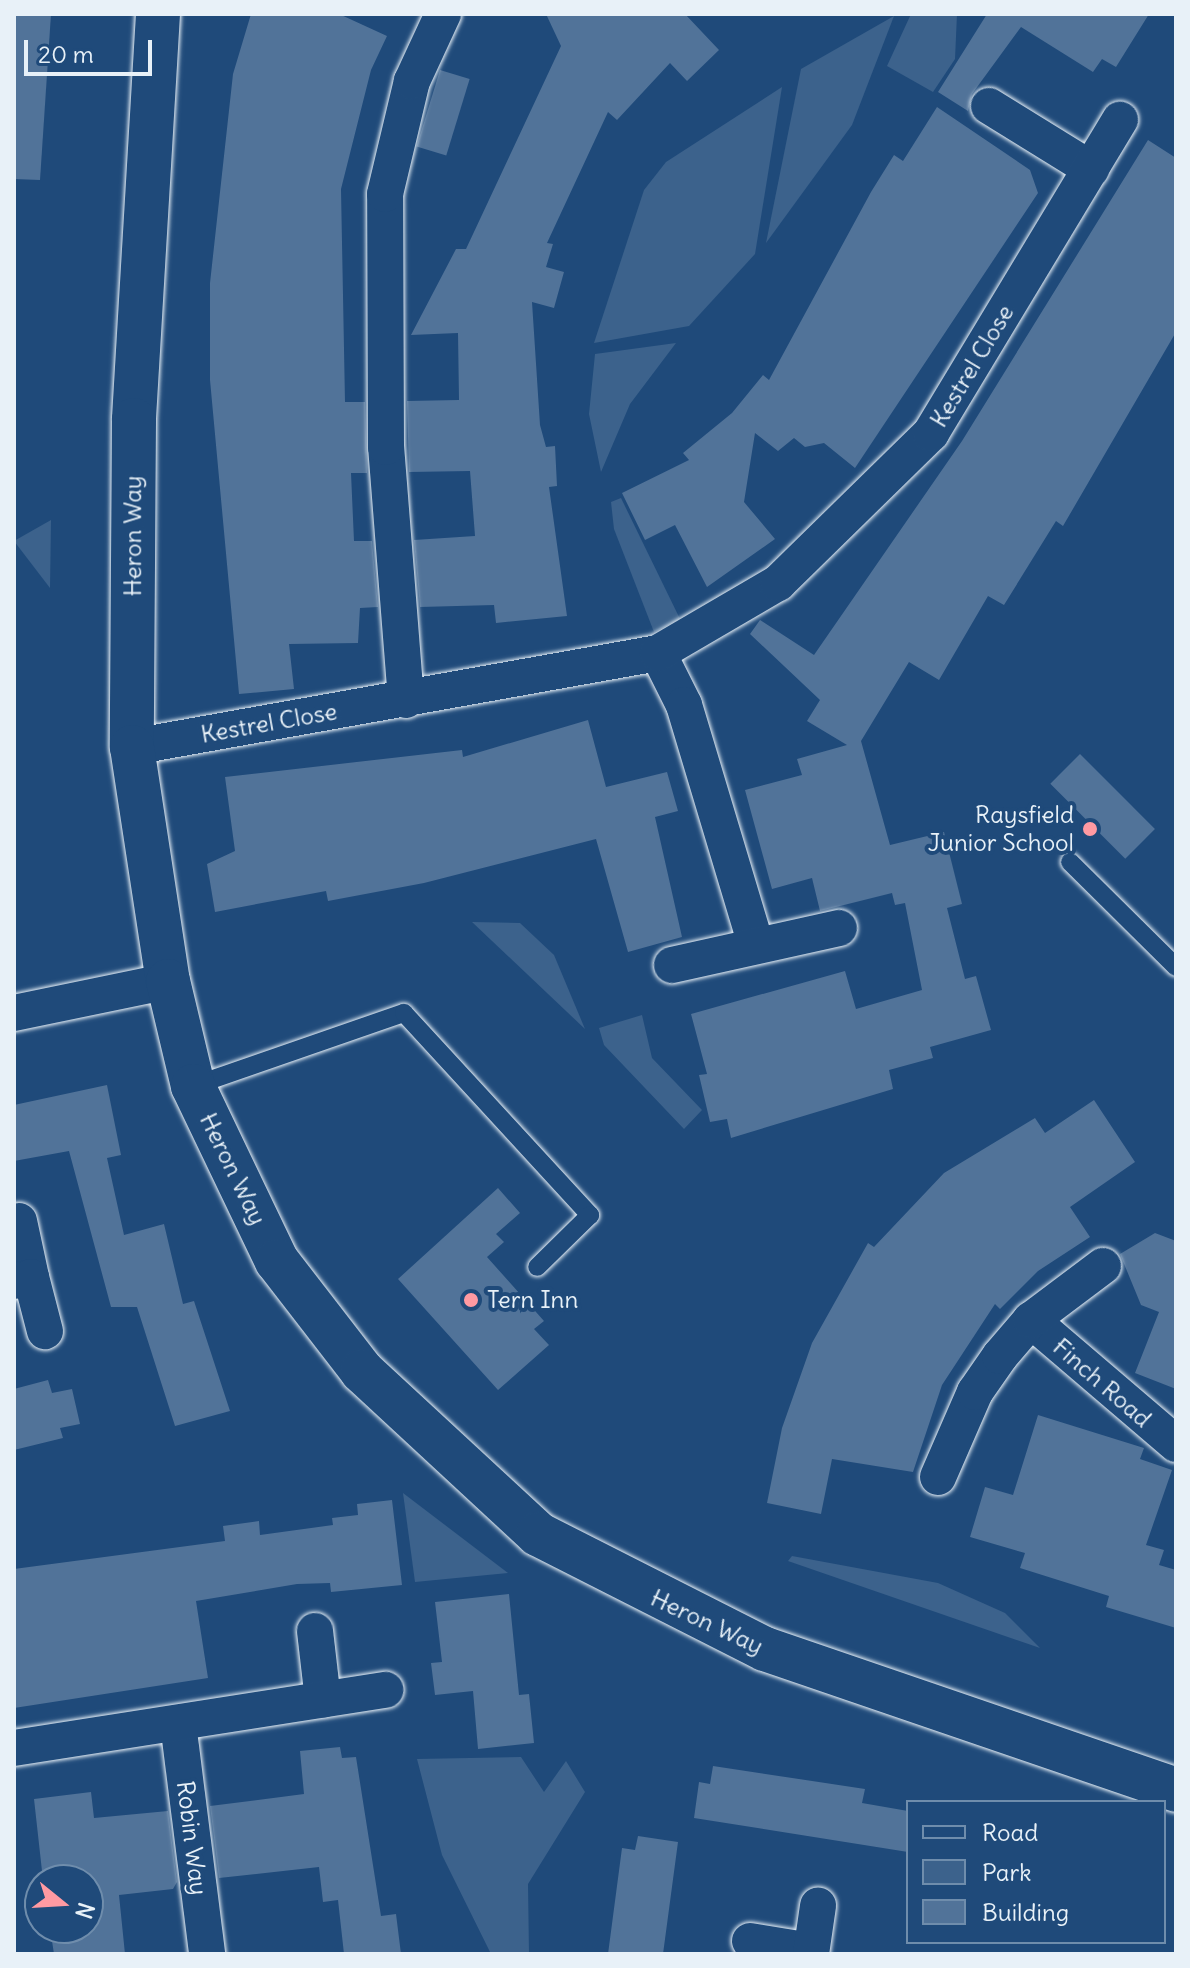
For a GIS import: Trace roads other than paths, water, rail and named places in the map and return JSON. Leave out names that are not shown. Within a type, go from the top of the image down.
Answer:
[{"type":"street","name":"Heron Way","points":[[158,14],[134,420],[132,747],[168,981],[193,1086],[277,1261],[362,1371],[538,1534],[640,1591],[765,1649],[1176,1790]]},
{"type":"street","points":[[406,700],[386,447],[385,194],[412,81],[443,14]]},
{"type":"street","points":[[989,106],[1091,169]]},
{"type":"street","name":"Kestrel Close","points":[[132,747],[658,653],[778,583],[931,433],[1120,120]]},
{"type":"street","points":[[658,653],[684,705],[756,945]]},
{"type":"street","points":[[672,965],[839,928]]},
{"type":"street","points":[[14,1013],[168,981]]},
{"type":"street","points":[[19,1221],[22,1279],[45,1331]]},
{"type":"street","name":"Finch Road","points":[[938,1477],[975,1392],[1031,1320],[1103,1266]]},
{"type":"street","name":"Finch Road","points":[[1031,1320],[1176,1444]]},
{"type":"street","points":[[315,1631],[323,1700]]},
{"type":"street","points":[[14,1748],[386,1690]]},
{"type":"street","name":"Robin Way","points":[[178,1723],[207,1954]]},
{"type":"street","points":[[750,1941],[811,1953],[818,1906]]},
{"type":"lane","points":[[1070,862],[1176,967]]},
{"type":"lane","points":[[193,1086],[404,1013],[590,1215],[537,1267]]},
{"type":"place","name":"Raysfield Junior School","points":[[1090,829]]},
{"type":"place","name":"Tern Inn","points":[[471,1300]]}]
